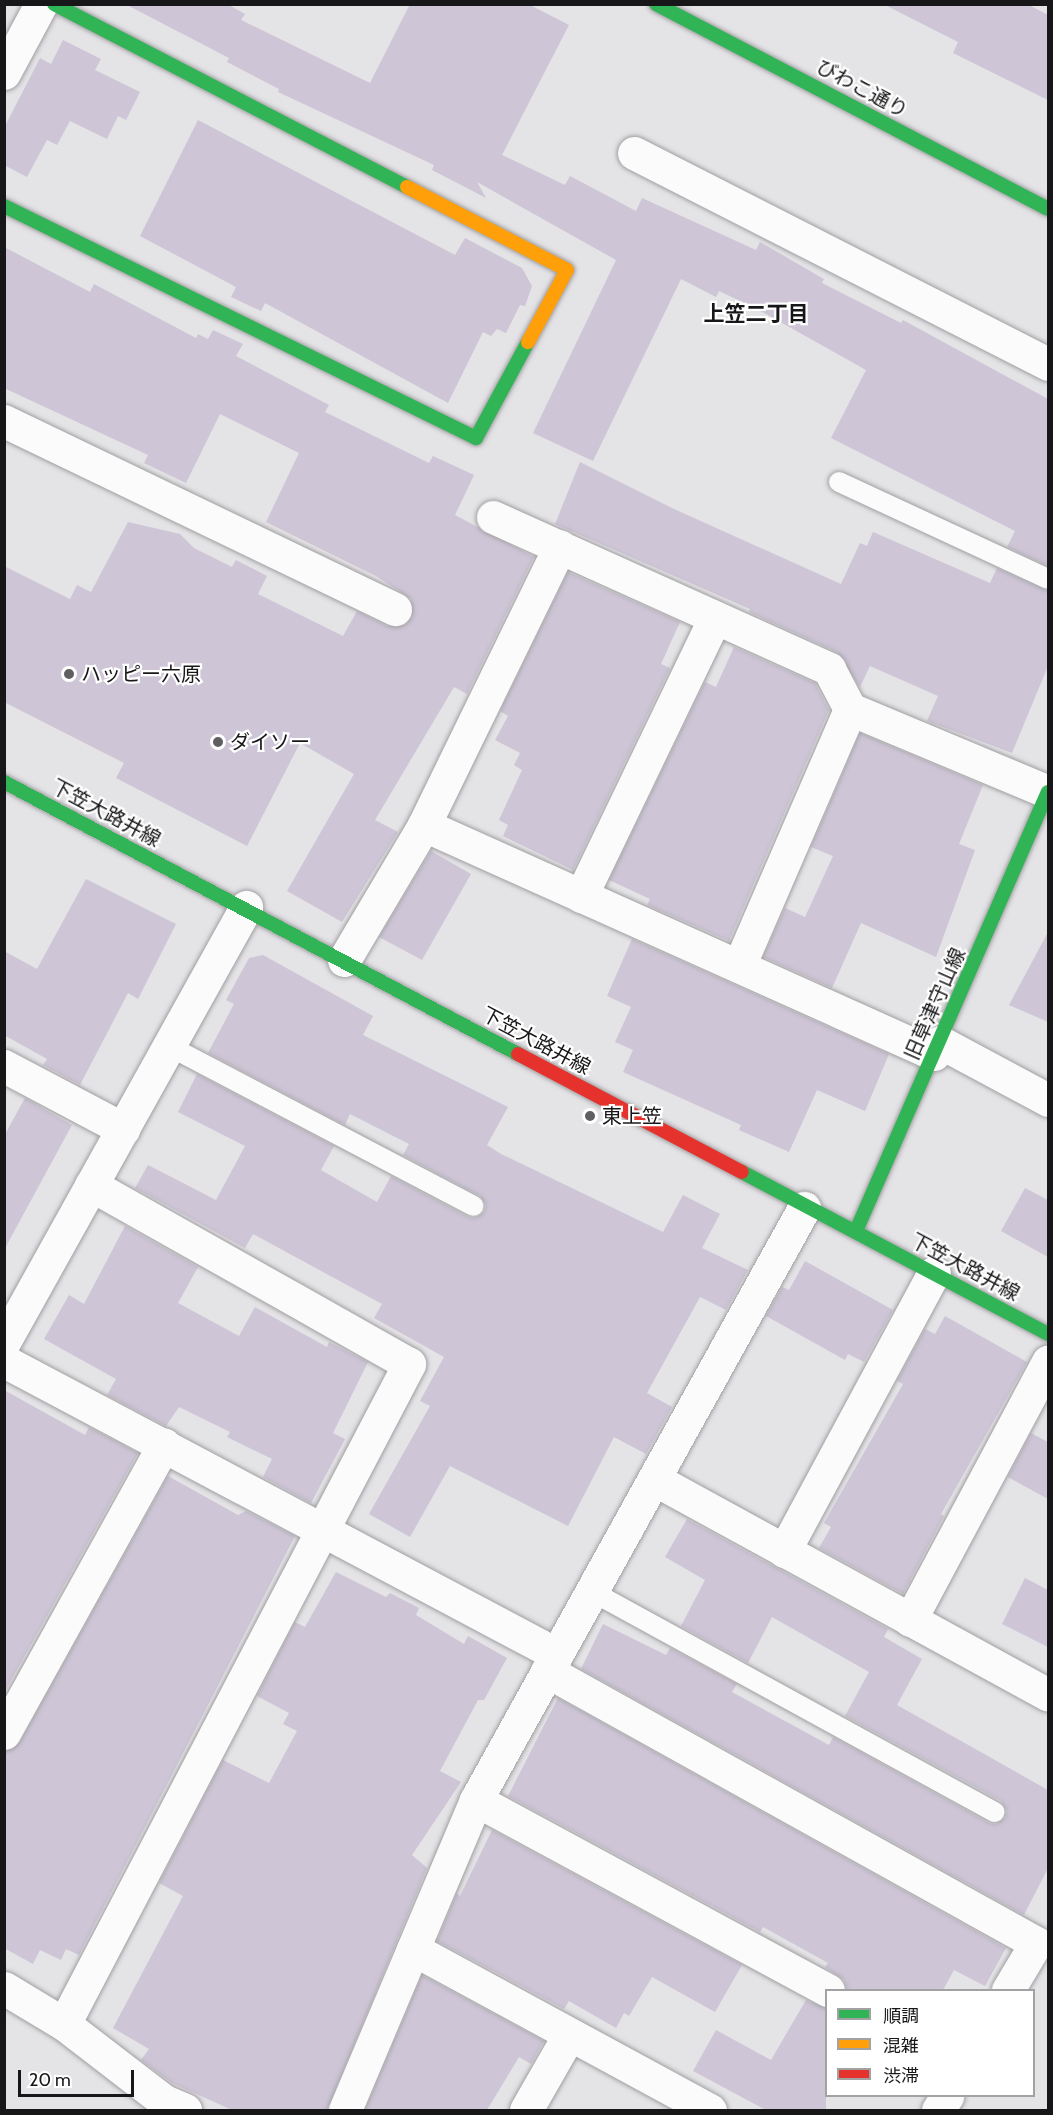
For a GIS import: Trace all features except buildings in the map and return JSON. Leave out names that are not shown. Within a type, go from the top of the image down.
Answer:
[{"type":"street","points":[[4,74],[41,4]]},
{"type":"street","points":[[4,206],[476,438],[567,270],[54,4]]},
{"type":"street","name":"びわこ通り","points":[[656,4],[1048,209]]},
{"type":"street","points":[[634,153],[1048,364]]},
{"type":"street","points":[[4,421],[395,609]]},
{"type":"street","points":[[494,517],[829,669],[850,709],[1048,792]]},
{"type":"street","points":[[344,960],[424,825],[560,546]]},
{"type":"street","points":[[581,896],[715,618]]},
{"type":"street","points":[[739,966],[850,709]]},
{"type":"street","name":"下笠大路井線","points":[[4,782],[344,960],[804,1208],[856,1231],[1048,1334]]},
{"type":"street","name":"旧草津守山線","points":[[856,1231],[1048,792]]},
{"type":"street","points":[[424,825],[739,966],[937,1048],[1048,1100]]},
{"type":"street","points":[[4,1342],[246,908]]},
{"type":"street","points":[[4,1066],[123,1129]]},
{"type":"street","points":[[64,2024],[410,1364],[91,1185]]},
{"type":"street","points":[[345,2110],[476,1800],[804,1208]]},
{"type":"street","points":[[784,1551],[934,1273]]},
{"type":"street","points":[[4,1361],[325,1530],[1036,1943],[1009,1989]]},
{"type":"street","points":[[910,1620],[1048,1362]]},
{"type":"street","points":[[4,1733],[164,1444]]},
{"type":"street","points":[[654,1479],[910,1620],[1046,1687]]},
{"type":"street","points":[[476,1800],[826,1989]]},
{"type":"street","points":[[413,1948],[710,2110]]},
{"type":"street","points":[[4,1988],[64,2024],[164,2101],[185,2110]]},
{"type":"street","points":[[526,2110],[569,2035]]},
{"type":"street","points":[[938,2110],[946,2097]]},
{"type":"lane","points":[[839,482],[1048,579]]},
{"type":"lane","points":[[169,1046],[474,1206]]},
{"type":"lane","points":[[591,1591],[995,1812]]},
{"type":"traffic: fast","points":[[54,4],[407,187]]},
{"type":"traffic: fast","points":[[656,4],[1048,209]]},
{"type":"traffic: fast","points":[[4,206],[476,438],[528,342]]},
{"type":"traffic: fast","points":[[4,782],[518,1054]]},
{"type":"traffic: fast","points":[[856,1231],[1048,792]]},
{"type":"traffic: fast","points":[[742,1172],[1048,1334]]},
{"type":"traffic: slow","points":[[407,187],[567,270],[528,342]]},
{"type":"traffic: jam","points":[[518,1054],[742,1172]]},
{"type":"place","name":"ハッピー六原","points":[[69,674]]},
{"type":"place","name":"ダイソー","points":[[218,742]]},
{"type":"place","name":"東上笠","points":[[590,1116]]},
{"type":"district","name":"上笠二丁目","points":[[756,314]]}]
